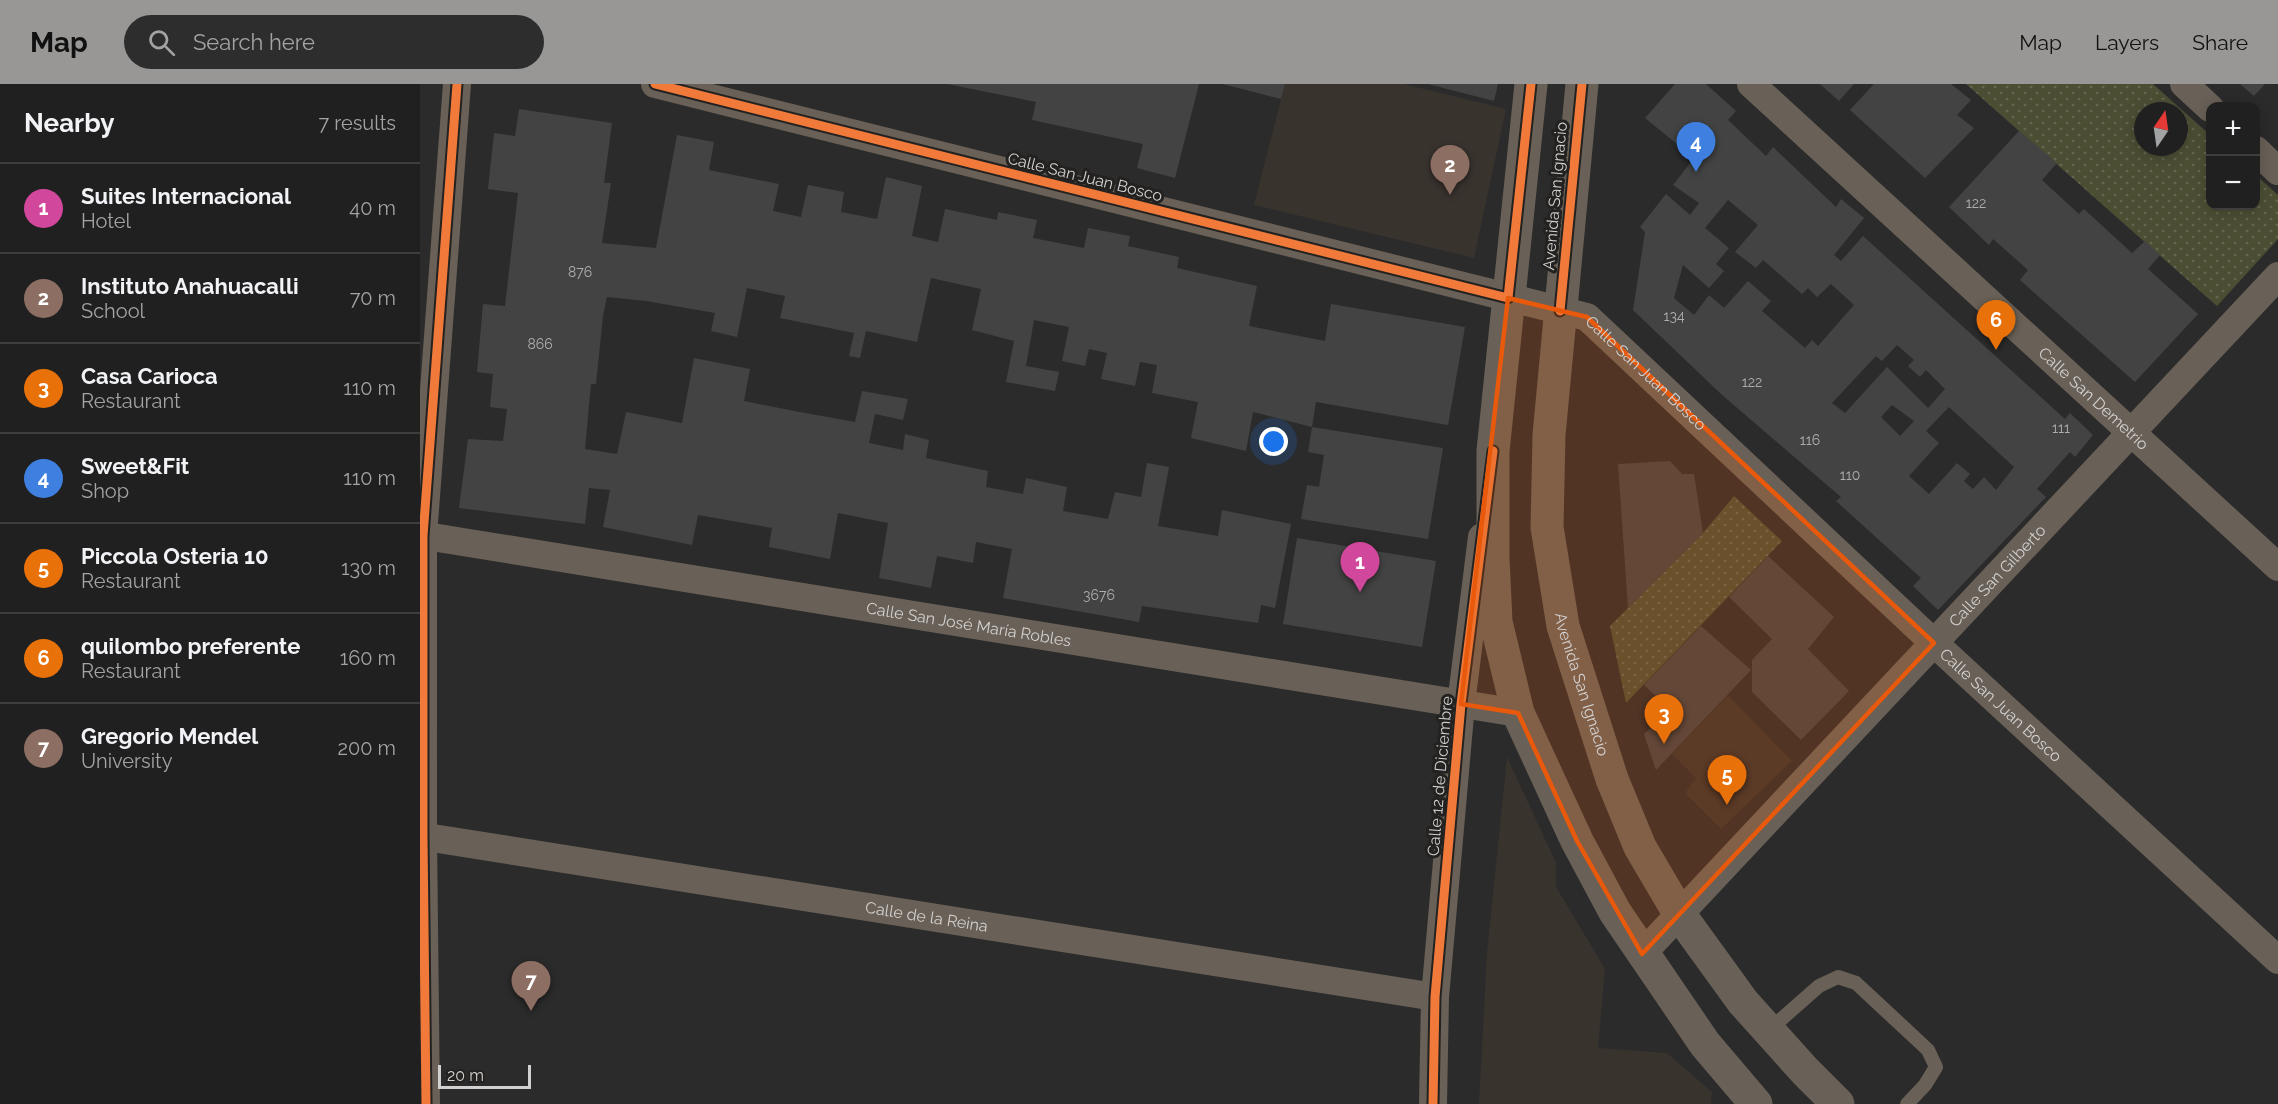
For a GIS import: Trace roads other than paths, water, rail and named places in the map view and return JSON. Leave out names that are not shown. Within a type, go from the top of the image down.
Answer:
[{"type":"street","points":[[426,1104],[421,836],[421,536],[457,84]]},
{"type":"street","name":"Calle San Juan Bosco","points":[[655,84],[1587,317],[1934,643],[2278,960]]},
{"type":"street","points":[[1531,84],[1493,452],[1493,558],[1496,622],[1518,713],[1577,841],[1615,912],[1705,1044],[1756,1104]]},
{"type":"street","name":"Avenida San Ignacio","points":[[1582,84],[1549,435],[1547,527],[1563,626],[1612,779],[1640,847],[1680,915],[1743,1002],[1838,1104]]},
{"type":"street","name":"Calle San Demetrio","points":[[1752,84],[2278,567]]},
{"type":"street","points":[[2184,84],[2206,104]]},
{"type":"street","points":[[2260,154],[2278,171]]},
{"type":"street","name":"Calle San Gilberto","points":[[1642,954],[2278,276]]},
{"type":"street","name":"Calle 12 de Diciembre","points":[[1433,1104],[1435,997],[1461,704],[1493,452]]},
{"type":"street","name":"Calle San José María Robles","points":[[421,536],[1518,713]]},
{"type":"street","name":"Calle de la Reina","points":[[421,836],[1435,997]]},
{"type":"lane","points":[[1769,1030],[1819,986],[1838,977],[1856,983],[1928,1050],[1936,1067],[1925,1085],[1907,1104]]},
{"type":"place","name":"Sweet&Fit","points":[[1696,172]]},
{"type":"place","name":"Instituto Anahuacalli","points":[[1450,195]]},
{"type":"place","name":"quilombo preferente","points":[[1996,350]]},
{"type":"place","name":"Suites Internacional","points":[[1360,592]]},
{"type":"place","name":"Casa Carioca","points":[[1664,744]]},
{"type":"place","name":"Piccola Osteria 10","points":[[1727,805]]},
{"type":"place","name":"Gregorio Mendel","points":[[531,1011]]}]
